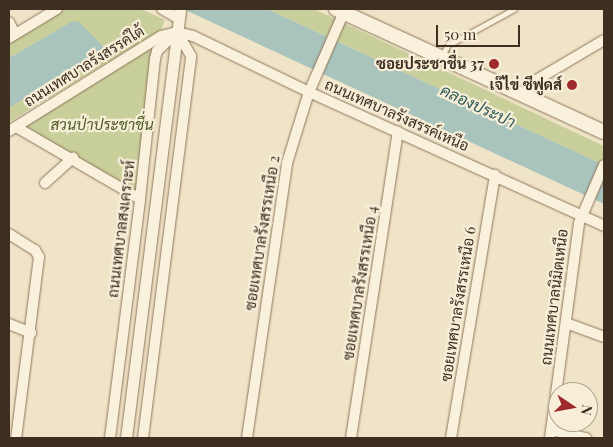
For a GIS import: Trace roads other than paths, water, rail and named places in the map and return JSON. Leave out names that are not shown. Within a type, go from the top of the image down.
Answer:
[{"type":"main road","points":[[343,10],[604,132]]},
{"type":"street","points":[[9,22],[12,36],[57,9]]},
{"type":"street","points":[[162,9],[179,12]]},
{"type":"street","name":"ซอยเทศบาลรังสรรเหนือ 2","points":[[247,438],[287,163],[308,92],[343,10]]},
{"type":"street","name":"ถนนเทศบาลสงเคราะห์","points":[[126,438],[179,12]]},
{"type":"street","points":[[143,438],[191,56],[177,32]]},
{"type":"street","name":"ถนนเทศบาลสงเคราะห์","points":[[110,438],[140,199],[155,59],[157,51],[177,32]]},
{"type":"street","name":"ถนนเทศบาลรังสรรค์เหนือ","points":[[177,32],[192,36],[308,92],[494,175],[583,212],[604,226]]},
{"type":"street","name":"ถนนเทศบาลรังสรรค์ใต้","points":[[12,129],[162,36],[177,32]]},
{"type":"street","points":[[525,96],[533,82],[604,40]]},
{"type":"street","points":[[12,129],[73,158],[140,199]]},
{"type":"street","name":"ซอยเทศบาลรังสรรเหนือ 4","points":[[351,438],[398,132]]},
{"type":"street","points":[[45,183],[73,158]]},
{"type":"street","name":"ถนนเทศบาลนิมิตเหนือ","points":[[550,434],[583,212],[604,165]]},
{"type":"street","name":"ซอยเทศบาลรังสรรเหนือ 6","points":[[451,438],[494,175]]},
{"type":"street","points":[[9,234],[35,250],[39,256],[31,333],[16,438]]},
{"type":"street","points":[[566,323],[604,337]]},
{"type":"street","points":[[9,324],[31,333]]},
{"type":"street","points":[[550,434],[586,438]]},
{"type":"lane","points":[[441,57],[448,45],[514,9]]},
{"type":"water","points":[[183,9],[267,9],[604,165],[604,204]]},
{"type":"water","points":[[73,21],[79,22],[105,48],[9,108],[9,58]]},
{"type":"place","name":"ซอยประชาชื่น 37","points":[[494,64]]},
{"type":"place","name":"เจ๊ไข่ ซีฟูดส์","points":[[572,85]]},
{"type":"water label","name":"คลองประปา","points":[[478,106]]},
{"type":"park label","name":"สวนป่าประชาชื่น","points":[[102,125]]}]
